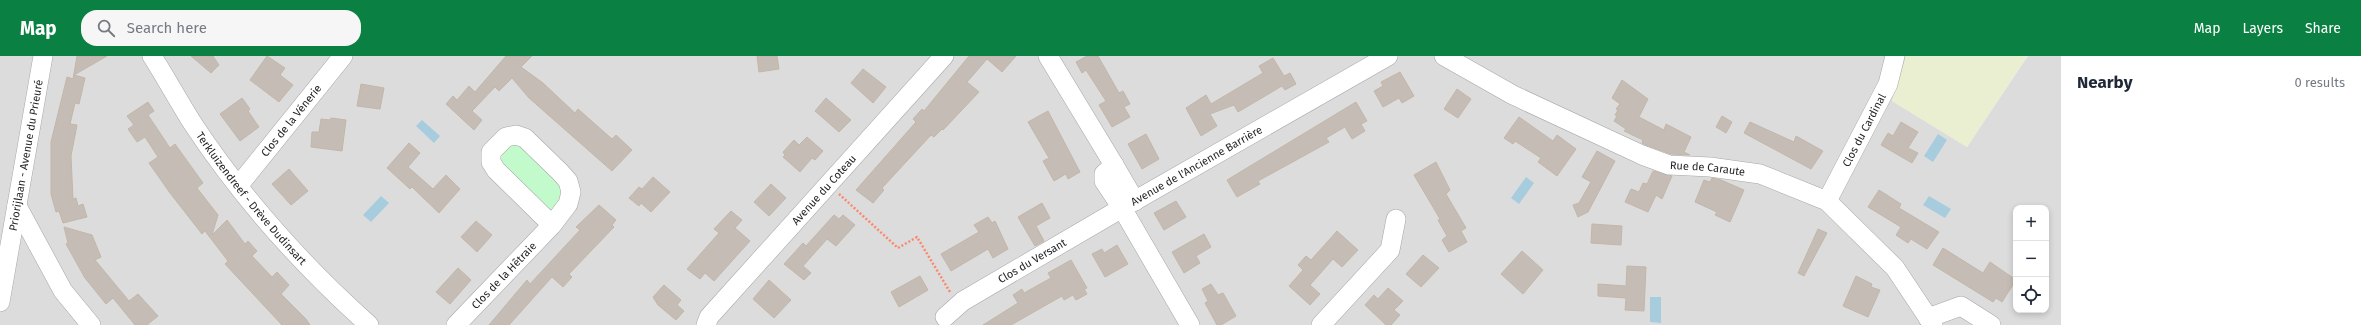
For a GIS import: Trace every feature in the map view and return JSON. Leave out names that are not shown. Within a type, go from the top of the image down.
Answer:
[{"type":"street","name":"Priorijlaan - Avenue du Prieuré","points":[[0,302],[44,56]]},
{"type":"street","name":"Terkluizendreef - Drève Dudinsart","points":[[152,56],[194,124],[263,217],[315,273],[369,325]]},
{"type":"street","name":"Clos de la Vénerie","points":[[239,184],[343,56]]},
{"type":"street","name":"Avenue du Coteau","points":[[706,325],[709,317],[944,56]]},
{"type":"street","points":[[1048,56],[1114,165],[1104,174],[1104,181],[1128,204]]},
{"type":"street","name":"Avenue de l'Ancienne Barrière","points":[[1190,325],[1128,204],[1388,56]]},
{"type":"street","name":"Rue de Caraute","points":[[1444,56],[1513,95],[1642,155],[1669,165],[1710,167],[1760,174],[1826,201],[1895,268],[1930,321]]},
{"type":"street","name":"Clos du Cardinal","points":[[1826,201],[1888,84],[1895,56]]},
{"type":"street","name":"Clos de la Hêtraie","points":[[456,325],[552,225],[568,204],[571,192],[568,182],[525,138],[516,135],[506,137],[491,152],[490,162],[496,170],[552,225]]},
{"type":"street","name":"Clos du Versant","points":[[951,311],[1128,204]]},
{"type":"street","points":[[17,206],[63,291],[91,325]]},
{"type":"street","points":[[1320,325],[1390,250],[1396,219]]},
{"type":"street","points":[[1930,321],[1961,306],[1991,325]]},
{"type":"path","points":[[829,184],[898,248],[917,237],[951,311]]},
{"type":"shaded area","points":[[0,56],[1906,56],[1892,101],[1967,147],[2028,56],[2061,56],[2061,325],[0,325]]},
{"type":"green space","points":[[1906,56],[2027,56],[1967,147],[1892,101]]},
{"type":"green space","points":[[514,139],[555,172],[565,193],[559,206],[548,212],[500,169],[500,147]]},
{"type":"water","points":[[422,120],[440,136],[434,143],[416,126]]},
{"type":"water","points":[[1938,134],[1947,140],[1933,162],[1924,156]]},
{"type":"water","points":[[1526,177],[1534,183],[1519,204],[1511,198]]},
{"type":"water","points":[[381,196],[389,203],[371,222],[363,215]]},
{"type":"water","points":[[1929,196],[1951,209],[1945,218],[1923,205]]},
{"type":"water","points":[[1650,297],[1661,297],[1661,323],[1650,322]]},
{"type":"building","points":[[77,56],[107,56],[74,75],[85,78],[79,104],[75,103],[70,124],[77,125],[71,156],[73,199],[76,198],[78,206],[83,204],[87,217],[63,223],[59,211],[56,212],[51,194],[51,142],[67,77],[73,79]]},
{"type":"building","points":[[191,56],[213,56],[219,65],[211,73]]},
{"type":"building","points":[[267,56],[285,68],[280,75],[293,85],[279,102],[250,80]]},
{"type":"building","points":[[506,56],[532,56],[521,67],[543,83],[575,113],[578,109],[612,139],[616,135],[632,150],[612,171],[529,98],[512,78],[499,91],[495,87],[472,111],[482,120],[474,130],[446,104],[453,96],[457,100],[469,86],[475,92]]},
{"type":"building","points":[[757,56],[777,56],[779,69],[759,72]]},
{"type":"building","points":[[969,56],[1016,56],[1002,72],[987,59],[967,82],[979,92],[943,130],[942,129],[934,137],[931,135],[882,188],[884,190],[873,203],[856,190],[916,122],[913,119],[922,109],[924,111]]},
{"type":"building","points":[[1087,56],[1098,56],[1119,93],[1123,91],[1130,104],[1124,107],[1130,117],[1112,127],[1099,105],[1106,101],[1086,70],[1082,73],[1076,62]]},
{"type":"building","points":[[1273,58],[1284,76],[1290,73],[1296,84],[1285,90],[1282,86],[1238,112],[1234,105],[1210,114],[1217,126],[1201,136],[1186,108],[1206,95],[1211,104],[1263,73],[1259,66]]},
{"type":"building","points":[[863,69],[886,87],[873,103],[851,83]]},
{"type":"building","points":[[1400,72],[1414,96],[1402,103],[1399,98],[1383,107],[1374,91],[1383,86],[1381,82]]},
{"type":"building","points":[[1622,80],[1648,99],[1639,117],[1664,130],[1666,124],[1691,137],[1684,152],[1690,155],[1671,154],[1646,145],[1642,143],[1643,140],[1624,131],[1626,129],[1614,121],[1618,110],[1616,109],[1620,104],[1612,98]]},
{"type":"building","points":[[361,84],[384,88],[380,109],[357,106]]},
{"type":"building","points":[[1457,89],[1471,99],[1458,118],[1444,109]]},
{"type":"building","points":[[242,98],[250,109],[248,111],[259,127],[240,141],[220,114]]},
{"type":"building","points":[[826,98],[851,120],[839,132],[815,111]]},
{"type":"building","points":[[148,102],[154,111],[148,115],[170,148],[175,144],[203,183],[197,188],[218,215],[212,235],[227,220],[245,244],[248,241],[257,251],[252,256],[272,277],[277,272],[289,285],[281,294],[310,325],[282,325],[225,264],[228,261],[205,231],[202,234],[170,193],[149,163],[158,157],[145,137],[137,142],[128,129],[134,125],[127,116]]},
{"type":"building","points":[[1356,102],[1367,121],[1361,124],[1365,131],[1352,139],[1345,127],[1326,138],[1329,142],[1258,181],[1260,184],[1237,197],[1227,180]]},
{"type":"building","points":[[1048,111],[1080,172],[1068,179],[1066,174],[1054,181],[1043,161],[1049,158],[1028,122]]},
{"type":"building","points":[[1722,116],[1732,122],[1726,133],[1716,127]]},
{"type":"building","points":[[1519,117],[1553,141],[1557,135],[1576,149],[1557,176],[1538,162],[1541,158],[1515,141],[1513,144],[1504,138]]},
{"type":"building","points":[[331,118],[346,120],[342,151],[311,147],[312,132],[319,132],[321,119],[330,120]]},
{"type":"building","points":[[1750,122],[1794,142],[1796,136],[1823,151],[1811,169],[1744,133]]},
{"type":"building","points":[[1901,122],[1918,132],[1908,148],[1918,153],[1912,163],[1881,145],[1888,133],[1893,136]]},
{"type":"building","points":[[1146,134],[1159,159],[1142,169],[1128,144]]},
{"type":"building","points":[[807,137],[823,151],[815,160],[812,158],[800,172],[783,157],[785,155],[783,152],[794,140],[799,145]]},
{"type":"building","points":[[409,143],[420,153],[408,167],[433,189],[446,175],[460,189],[439,213],[412,187],[410,189],[387,168]]},
{"type":"building","points":[[1597,151],[1615,161],[1588,212],[1578,217],[1573,205],[1579,203],[1591,182],[1582,177]]},
{"type":"building","points":[[1436,162],[1450,190],[1446,194],[1466,228],[1461,231],[1467,242],[1449,252],[1442,240],[1447,236],[1438,220],[1440,219],[1414,175]]},
{"type":"building","points":[[289,169],[308,191],[291,205],[272,184]]},
{"type":"building","points":[[1653,171],[1672,176],[1662,199],[1656,195],[1648,212],[1625,202],[1631,189],[1639,192],[1643,183],[1647,184]]},
{"type":"building","points":[[653,177],[670,192],[651,212],[641,203],[639,206],[629,198],[639,187],[642,189]]},
{"type":"building","points":[[1712,178],[1721,180],[1744,190],[1730,222],[1715,215],[1717,212],[1695,202],[1704,180],[1710,182]]},
{"type":"building","points":[[771,184],[786,198],[769,216],[754,202]]},
{"type":"building","points":[[1879,190],[1901,204],[1899,208],[1939,232],[1927,249],[1911,239],[1908,243],[1896,235],[1901,227],[1868,207]]},
{"type":"building","points":[[1176,201],[1186,217],[1164,230],[1154,213]]},
{"type":"building","points":[[1042,203],[1050,218],[1036,226],[1044,241],[1035,246],[1018,217]]},
{"type":"building","points":[[599,205],[616,220],[612,225],[614,227],[569,274],[572,277],[563,287],[552,277],[509,325],[489,325],[527,280],[530,284],[580,230],[576,227]]},
{"type":"building","points":[[731,211],[742,220],[735,228],[750,241],[714,281],[705,273],[700,279],[687,269],[719,233],[714,229]]},
{"type":"building","points":[[834,215],[839,219],[843,215],[855,225],[836,246],[827,239],[803,266],[811,273],[804,280],[784,264],[803,243],[806,246]]},
{"type":"building","points":[[988,217],[992,223],[995,221],[1008,249],[993,258],[988,249],[951,271],[941,254],[979,232],[974,225]]},
{"type":"building","points":[[476,221],[492,235],[477,252],[461,237]]},
{"type":"building","points":[[1592,224],[1622,226],[1621,245],[1591,243]]},
{"type":"building","points":[[64,227],[92,235],[101,257],[95,260],[129,301],[138,294],[158,316],[147,325],[135,325],[113,298],[106,304],[85,278],[66,244],[68,243]]},
{"type":"building","points":[[1818,229],[1827,233],[1804,276],[1798,273]]},
{"type":"building","points":[[1337,231],[1358,250],[1342,267],[1333,259],[1310,285],[1320,294],[1310,305],[1289,286],[1303,270],[1298,265],[1306,256],[1311,260]]},
{"type":"building","points":[[1204,234],[1211,247],[1196,256],[1200,263],[1184,273],[1172,252]]},
{"type":"building","points":[[1117,245],[1128,264],[1105,277],[1092,254],[1102,249],[1104,253]]},
{"type":"building","points":[[1943,248],[1983,273],[1990,262],[2013,278],[2013,285],[2002,302],[1996,298],[1993,302],[1933,265]]},
{"type":"building","points":[[1522,251],[1543,270],[1523,294],[1501,274]]},
{"type":"building","points":[[1423,255],[1439,268],[1421,287],[1406,274]]},
{"type":"building","points":[[1071,260],[1087,288],[1084,289],[1087,294],[1076,300],[1073,295],[1064,300],[1062,296],[1011,325],[983,325],[1018,303],[1013,295],[1022,289],[1024,293],[1051,278],[1048,273]]},
{"type":"building","points":[[1627,266],[1646,267],[1644,311],[1625,310],[1626,298],[1598,296],[1598,284],[1626,286]]},
{"type":"building","points":[[458,268],[471,280],[450,304],[436,292]]},
{"type":"building","points":[[920,276],[928,290],[899,307],[891,292]]},
{"type":"building","points":[[1856,276],[1872,284],[1871,287],[1880,290],[1868,317],[1843,306]]},
{"type":"building","points":[[769,280],[791,300],[774,318],[753,299]]},
{"type":"building","points":[[1211,284],[1218,295],[1223,293],[1236,316],[1221,325],[1217,325],[1205,303],[1208,301],[1202,289]]},
{"type":"building","points":[[664,285],[681,300],[677,305],[684,311],[676,320],[658,305],[653,297]]},
{"type":"building","points":[[1388,288],[1403,301],[1394,310],[1400,315],[1391,325],[1386,325],[1365,305],[1374,295],[1378,299]]}]
